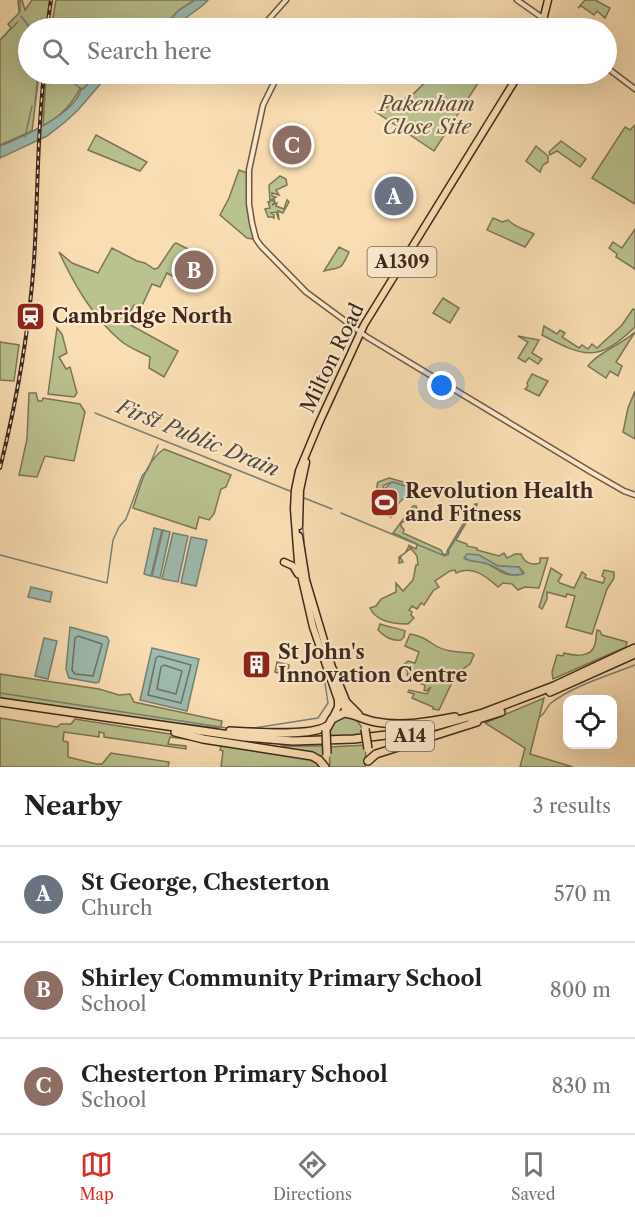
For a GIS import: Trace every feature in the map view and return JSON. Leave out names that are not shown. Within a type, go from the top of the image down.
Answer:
[{"type":"highway","name":"A14","points":[[0,704],[262,739],[354,740],[439,726],[522,700],[635,648]]},
{"type":"highway","name":"A14","points":[[369,765],[376,754],[474,723],[537,698],[635,654]]},
{"type":"highway","points":[[333,670],[346,702],[352,710],[367,718],[400,723]]},
{"type":"highway","name":"A14","points":[[351,715],[374,722],[437,721],[465,716],[522,700]]},
{"type":"highway","name":"A14","points":[[0,704],[174,732],[261,743],[334,744],[396,738],[484,718]]},
{"type":"highway","points":[[326,767],[328,725],[340,714],[351,715],[361,722],[365,729],[369,765]]},
{"type":"highway","name":"A14","points":[[188,729],[290,732],[318,730],[328,725]]},
{"type":"highway","name":"A14","points":[[174,732],[203,739],[312,756],[326,767]]},
{"type":"main road","points":[[544,18],[548,0]]},
{"type":"main road","name":"Milton Road","points":[[328,725],[338,707],[338,700],[305,598],[298,562],[295,532],[295,469],[310,444],[360,332],[513,84]]},
{"type":"main road","name":"Milton Road","points":[[310,444],[301,482],[299,507],[299,531],[306,580],[345,709],[351,715]]},
{"type":"main road","name":"A1309","points":[[295,469],[302,469],[307,456]]},
{"type":"main road","name":"A1309","points":[[295,532],[296,512],[299,507]]},
{"type":"main road","name":"A1309","points":[[284,562],[296,569],[305,598]]},
{"type":"street","points":[[270,18],[286,0]]},
{"type":"street","points":[[517,0],[544,18]]},
{"type":"street","points":[[617,75],[635,89]]},
{"type":"street","points":[[274,84],[263,105],[249,170],[249,204],[256,239],[269,257],[297,284],[360,332],[591,472],[635,495]]},
{"type":"green space","points":[[18,0],[22,0],[25,10],[32,0],[50,0],[47,18],[18,18],[18,84],[38,84],[32,131],[0,145],[0,40],[11,28],[8,24],[19,13]]},
{"type":"green space","points":[[56,0],[195,0],[171,18],[53,18]]},
{"type":"green space","points":[[585,0],[595,0],[610,8],[605,18],[597,11],[594,15],[581,6],[578,8]]},
{"type":"green space","points":[[45,84],[88,84],[83,89],[80,88],[64,110],[43,127]]},
{"type":"green space","name":"Pakenham Close Site","points":[[424,84],[478,84],[434,151],[376,112],[412,95]]},
{"type":"green space","points":[[635,125],[635,204],[592,178],[625,127],[630,130]]},
{"type":"green space","points":[[96,135],[147,162],[140,171],[88,150]]},
{"type":"green space","points":[[561,141],[586,159],[580,167],[557,151],[550,155],[549,152]]},
{"type":"green space","points":[[536,146],[548,156],[548,162],[543,165],[540,172],[526,161]]},
{"type":"green space","points":[[239,170],[247,173],[248,204],[254,237],[252,239],[247,238],[220,215]]},
{"type":"green space","points":[[280,176],[286,179],[287,185],[276,190],[279,195],[272,193],[272,196],[276,197],[271,200],[274,199],[275,202],[272,205],[277,203],[276,206],[284,209],[287,200],[289,202],[283,213],[278,211],[279,220],[276,212],[271,213],[274,219],[268,217],[265,209],[270,208],[269,185]]},
{"type":"green space","points":[[493,218],[502,222],[508,220],[517,227],[534,234],[525,247],[487,230]]},
{"type":"green space","points":[[635,229],[635,269],[616,257],[617,254],[609,248],[613,242],[622,248]]},
{"type":"green space","points":[[176,243],[194,252],[200,251],[202,258],[190,279],[186,277],[183,282],[167,273],[160,287],[152,284],[141,308],[134,305],[125,322],[178,351],[164,377],[149,368],[150,357],[124,343],[102,322],[78,288],[59,252],[72,263],[98,273],[112,248],[154,269],[158,268]]},
{"type":"green space","points":[[339,247],[349,252],[344,262],[338,268],[324,271]]},
{"type":"green space","points":[[443,298],[459,308],[450,323],[433,313]]},
{"type":"green space","points":[[633,309],[635,310],[635,327],[611,347],[600,351],[580,352],[542,335],[544,326],[557,334],[560,330],[565,333],[562,337],[579,348],[582,345],[588,349],[592,344],[597,348],[622,325]]},
{"type":"green space","points":[[57,328],[62,334],[67,353],[59,357],[66,369],[70,367],[77,393],[74,397],[48,394]]},
{"type":"green space","points":[[635,332],[616,362],[622,366],[618,376],[610,371],[606,378],[588,366],[597,357]]},
{"type":"green space","points":[[518,336],[539,340],[532,353],[542,359],[538,364],[529,358],[525,362],[518,358],[528,342]]},
{"type":"green space","points":[[0,342],[19,345],[14,381],[0,380]]},
{"type":"green space","points":[[532,374],[548,381],[539,396],[525,389]]},
{"type":"green space","points":[[635,391],[635,439],[623,432],[628,408]]},
{"type":"green space","points":[[29,393],[36,393],[38,401],[42,401],[43,398],[80,404],[85,412],[74,461],[45,456],[37,477],[19,475],[27,439]]},
{"type":"green space","points":[[164,449],[231,475],[226,487],[221,489],[214,514],[209,520],[199,517],[196,529],[133,508],[148,468],[157,454]]},
{"type":"green space","points":[[389,478],[414,485],[412,487],[392,482],[384,485],[382,493],[387,499],[399,503],[391,517],[383,514],[391,505],[382,498],[377,489],[378,482]]},
{"type":"green space","points":[[477,504],[456,540],[477,548],[477,550],[499,556],[504,553],[507,558],[521,554],[531,564],[540,563],[540,558],[548,558],[539,588],[525,587],[518,590],[512,584],[503,583],[498,587],[473,571],[456,573],[455,570],[450,571],[435,581],[439,587],[433,591],[424,605],[421,603],[417,609],[412,606],[409,610],[414,618],[408,624],[386,621],[373,613],[370,608],[376,606],[381,599],[396,592],[396,583],[403,591],[413,580],[416,565],[418,565],[417,556],[410,547],[405,553],[408,545],[416,549],[417,544],[393,533],[413,506],[417,509],[409,519],[401,523],[403,533],[448,555],[447,551]],"holes":[[[486,563],[519,567],[524,573],[508,575]]]},
{"type":"green space","points":[[551,568],[562,575],[558,581],[560,583],[574,588],[582,572],[586,575],[585,578],[603,583],[604,570],[614,572],[614,578],[607,589],[592,634],[566,627],[575,596],[567,594],[566,597],[547,592],[547,599],[542,609],[539,607]]},
{"type":"green space","points":[[380,624],[405,631],[404,637],[401,640],[388,638],[378,630]]},
{"type":"green space","points":[[597,630],[602,635],[627,642],[626,647],[553,679],[552,672],[557,655],[587,654],[593,649]]},
{"type":"green space","points":[[410,634],[442,649],[474,655],[470,664],[456,674],[439,710],[412,698],[414,694],[408,692],[409,690],[427,694],[431,687],[424,690],[425,685],[413,681],[414,678],[407,675],[408,671],[401,667],[408,661],[415,663],[419,652],[405,646]]},
{"type":"green space","points":[[277,662],[289,665],[288,672],[299,674],[299,677],[314,680],[314,682],[298,683],[283,679],[284,675],[275,672]]},
{"type":"green space","points":[[0,674],[99,689],[119,695],[130,694],[134,702],[222,721],[221,726],[218,728],[148,720],[0,698]]},
{"type":"green space","points":[[544,698],[530,754],[573,767],[520,767],[525,748],[485,723]]},
{"type":"green space","points":[[342,716],[351,717],[357,721],[362,727],[364,736],[328,738],[330,728]]},
{"type":"green space","points":[[0,718],[57,727],[61,724],[71,724],[75,719],[214,741],[214,743],[170,737],[168,744],[186,746],[186,749],[104,737],[104,733],[99,732],[99,737],[64,732],[63,741],[68,742],[68,757],[102,764],[111,753],[169,762],[168,767],[0,767]]},
{"type":"green space","points":[[222,743],[311,758],[323,767],[221,767]]},
{"type":"green space","points":[[366,745],[365,767],[330,767],[329,747]]},
{"type":"green space","points":[[281,746],[324,746],[325,754],[320,756],[280,749]]},
{"type":"water","points":[[195,0],[208,0],[186,18],[171,18]]},
{"type":"water","points":[[88,84],[100,84],[78,110],[47,136],[0,158],[0,146],[34,131],[59,116]]},
{"type":"water","points":[[392,482],[404,485],[415,492],[414,497],[407,495],[399,503],[386,498],[382,491]]},
{"type":"water","points":[[154,528],[162,530],[151,576],[144,574]]},
{"type":"water","points":[[163,530],[170,532],[160,578],[152,576]]},
{"type":"water","points":[[173,533],[188,536],[178,582],[162,579]]},
{"type":"water","points":[[191,537],[207,540],[196,586],[181,583]]},
{"type":"water","points":[[467,554],[479,555],[498,566],[519,567],[523,574],[512,575],[485,563],[464,558]]},
{"type":"water","points":[[31,587],[52,592],[50,602],[28,597]]},
{"type":"water","points":[[70,627],[107,637],[109,641],[99,682],[69,678],[66,669]]},
{"type":"water","points":[[44,638],[57,641],[48,679],[35,676]]},
{"type":"water","points":[[152,648],[199,659],[187,711],[140,700]]},
{"type":"waterway","points":[[20,0],[20,12]]},
{"type":"waterway","points":[[0,40],[18,22]]},
{"type":"waterway","points":[[35,104],[37,84]]},
{"type":"waterway","points":[[75,84],[81,89]]},
{"type":"waterway","points":[[25,137],[32,106]]},
{"type":"waterway","name":"First Public Drain","points":[[95,413],[290,491]]},
{"type":"waterway","name":"First Public Drain","points":[[0,555],[107,583],[113,540],[126,519],[142,476],[148,469],[158,445]]},
{"type":"waterway","points":[[480,499],[483,493]]},
{"type":"waterway","points":[[304,498],[332,509]]},
{"type":"waterway","name":"First Public Drain","points":[[341,513],[445,556],[477,505]]},
{"type":"waterway","points":[[303,528],[305,555]]},
{"type":"waterway","points":[[306,562],[308,569]]},
{"type":"waterway","points":[[308,573],[312,591]]},
{"type":"waterway","points":[[540,717],[551,703],[570,691],[635,665]]},
{"type":"waterway","points":[[247,729],[318,718],[328,703],[324,677]]},
{"type":"waterway","points":[[0,693],[227,728]]},
{"type":"railway","points":[[48,18],[51,0]]},
{"type":"railway","points":[[0,468],[17,391],[29,313],[43,84]]},
{"type":"place","name":"Chesterton Primary School","points":[[292,145]]},
{"type":"place","name":"St George, Chesterton","points":[[394,196]]},
{"type":"place","name":"Shirley Community Primary School","points":[[194,270]]},
{"type":"place","name":"Cambridge North","points":[[31,316]]},
{"type":"place","name":"Revolution Health and Fitness","points":[[384,503]]},
{"type":"place","name":"St John's Innovation Centre","points":[[257,664]]}]
